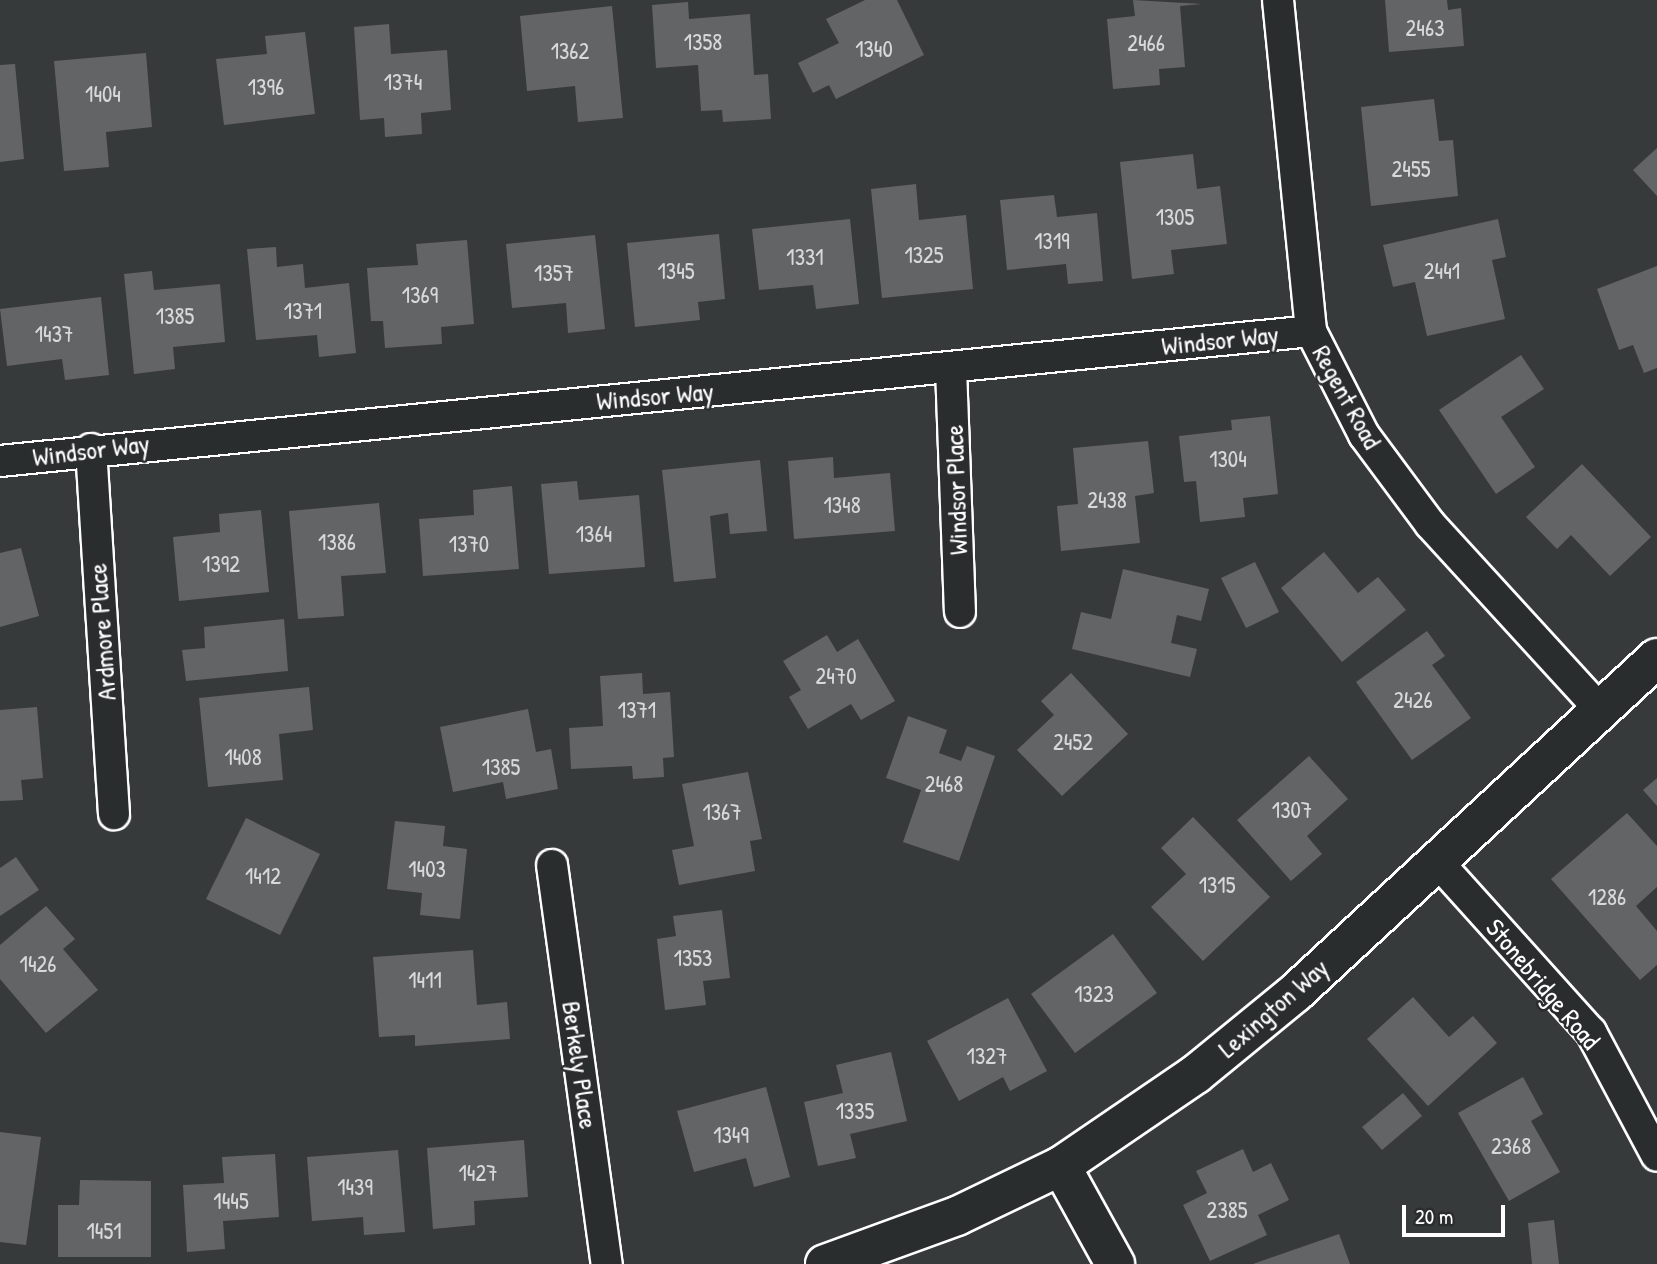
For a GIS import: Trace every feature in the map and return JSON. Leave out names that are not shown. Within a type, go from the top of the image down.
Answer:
[{"type":"street","name":"Regent Road","points":[[1278,0],[1311,331],[1364,435],[1430,524],[1602,712]]},
{"type":"street","name":"Windsor Way","points":[[0,461],[91,449],[951,368],[1311,331]]},
{"type":"street","name":"Windsor Place","points":[[951,368],[960,612]]},
{"type":"street","name":"Ardmore Place","points":[[91,449],[114,814]]},
{"type":"street","name":"Lexington Way","points":[[825,1264],[957,1216],[1061,1166],[1196,1074],[1275,1009],[1435,859],[1602,712],[1657,658]]},
{"type":"street","name":"Stonebridge Road","points":[[1435,859],[1591,1032],[1657,1156]]},
{"type":"street","name":"Berkely Place","points":[[552,865],[607,1264]]},
{"type":"street","points":[[1061,1166],[1115,1264]]},
{"type":"building","points":[[865,0],[897,0],[924,55],[836,99],[829,85],[813,93],[798,63],[839,43],[826,19]]},
{"type":"building","points":[[1133,0],[1202,4],[1180,6],[1185,67],[1159,69],[1160,85],[1113,89],[1107,19],[1135,16]]},
{"type":"building","points":[[1385,0],[1447,0],[1448,10],[1461,8],[1464,46],[1389,52]]},
{"type":"building","points":[[688,2],[689,19],[750,14],[754,75],[768,74],[771,119],[723,122],[722,110],[701,111],[698,65],[656,68],[652,5]]},
{"type":"building","points":[[612,6],[623,118],[578,122],[575,86],[527,91],[520,16]]},
{"type":"building","points":[[389,24],[391,54],[447,50],[451,110],[421,113],[422,134],[385,137],[384,118],[360,120],[354,27]]},
{"type":"building","points":[[305,32],[315,114],[224,125],[216,59],[267,54],[265,36]]},
{"type":"building","points":[[146,53],[152,127],[106,132],[109,167],[64,171],[54,61]]},
{"type":"building","points":[[15,64],[24,159],[0,162],[0,65]]},
{"type":"building","points":[[1434,99],[1439,141],[1453,140],[1458,196],[1371,206],[1361,107]]},
{"type":"building","points":[[1657,148],[1657,196],[1633,170]]},
{"type":"building","points":[[1193,154],[1197,189],[1220,186],[1227,244],[1171,250],[1174,274],[1132,279],[1120,162]]},
{"type":"building","points":[[916,184],[919,220],[966,215],[973,289],[882,298],[871,189]]},
{"type":"building","points":[[1054,195],[1057,217],[1097,213],[1103,281],[1068,284],[1066,264],[1007,270],[1000,200]]},
{"type":"building","points":[[850,219],[859,304],[816,309],[813,285],[759,290],[752,229]]},
{"type":"building","points":[[1498,219],[1506,257],[1492,260],[1505,319],[1427,336],[1415,282],[1393,287],[1383,245]]},
{"type":"building","points":[[719,234],[725,299],[698,302],[700,320],[635,327],[627,243]]},
{"type":"building","points":[[595,235],[605,329],[568,333],[566,303],[512,308],[506,244]]},
{"type":"building","points":[[467,240],[474,324],[441,327],[442,344],[385,348],[383,321],[371,321],[367,268],[418,265],[416,244]]},
{"type":"building","points":[[276,247],[277,267],[303,264],[305,288],[349,283],[356,353],[319,357],[317,335],[256,340],[247,249]]},
{"type":"building","points":[[1657,266],[1657,368],[1644,373],[1633,345],[1619,350],[1597,289]]},
{"type":"building","points":[[152,271],[154,290],[220,284],[225,342],[173,347],[175,369],[134,374],[124,274]]},
{"type":"building","points":[[101,297],[109,375],[65,380],[62,359],[7,366],[0,309]]},
{"type":"building","points":[[1521,355],[1544,389],[1501,417],[1535,467],[1496,494],[1439,410]]},
{"type":"building","points":[[1270,416],[1278,494],[1243,498],[1245,517],[1200,522],[1196,481],[1184,482],[1179,436],[1232,430],[1231,420]]},
{"type":"building","points":[[1148,441],[1154,493],[1135,496],[1140,543],[1061,551],[1057,506],[1078,504],[1073,448]]},
{"type":"building","points":[[833,457],[834,478],[890,473],[895,531],[794,539],[788,461]]},
{"type":"building","points":[[760,460],[767,531],[730,534],[728,513],[710,516],[716,578],[674,582],[662,470]]},
{"type":"building","points":[[1582,464],[1651,537],[1610,576],[1571,535],[1557,549],[1526,517]]},
{"type":"building","points":[[577,481],[579,500],[639,495],[645,567],[549,574],[541,484]]},
{"type":"building","points":[[512,486],[519,569],[423,576],[419,519],[474,515],[473,490]]},
{"type":"building","points":[[379,503],[386,573],[341,576],[344,616],[298,619],[289,511]]},
{"type":"building","points":[[261,510],[269,592],[179,601],[173,537],[220,532],[219,514]]},
{"type":"building","points":[[21,548],[39,616],[0,627],[0,553]]},
{"type":"building","points":[[1324,552],[1358,593],[1378,577],[1406,610],[1342,662],[1281,588]]},
{"type":"building","points":[[1255,562],[1279,612],[1246,628],[1221,578]]},
{"type":"building","points":[[1123,569],[1209,589],[1201,621],[1177,615],[1171,643],[1197,649],[1190,677],[1072,649],[1081,612],[1111,619]]},
{"type":"building","points":[[284,619],[288,671],[186,681],[182,650],[205,648],[204,627]]},
{"type":"building","points":[[1427,631],[1445,656],[1432,665],[1471,718],[1412,760],[1356,682]]},
{"type":"building","points":[[827,635],[837,652],[858,639],[895,701],[861,720],[851,704],[808,729],[789,697],[801,690],[783,661]]},
{"type":"building","points":[[642,673],[643,694],[670,692],[674,757],[663,758],[664,777],[633,779],[632,766],[571,769],[569,728],[603,726],[600,676]]},
{"type":"building","points":[[1071,673],[1128,734],[1062,796],[1017,750],[1054,715],[1041,701]]},
{"type":"building","points":[[309,687],[313,730],[279,734],[283,780],[208,787],[199,698]]},
{"type":"building","points":[[37,707],[43,778],[21,780],[23,800],[0,801],[0,710]]},
{"type":"building","points":[[528,709],[536,752],[551,749],[558,789],[506,799],[503,782],[453,792],[440,727]]},
{"type":"building","points":[[908,716],[947,730],[939,753],[961,761],[967,746],[995,756],[959,861],[903,842],[921,790],[886,778]]},
{"type":"building","points":[[1309,756],[1348,799],[1307,836],[1322,854],[1291,881],[1237,820]]},
{"type":"building","points":[[748,772],[762,839],[750,841],[755,871],[679,885],[672,850],[694,846],[682,784]]},
{"type":"building","points":[[1657,778],[1657,806],[1643,790]]},
{"type":"building","points":[[1627,813],[1657,846],[1657,887],[1636,906],[1657,931],[1657,965],[1640,980],[1551,879]]},
{"type":"building","points":[[1193,817],[1270,897],[1203,961],[1151,907],[1186,874],[1161,848]]},
{"type":"building","points":[[246,818],[320,854],[280,935],[206,899]]},
{"type":"building","points":[[395,821],[445,826],[443,846],[467,849],[460,919],[420,915],[422,893],[387,889]]},
{"type":"building","points":[[16,857],[39,890],[0,916],[0,868]]},
{"type":"building","points":[[46,906],[75,939],[63,949],[98,990],[46,1033],[0,979],[0,945]]},
{"type":"building","points":[[722,910],[730,978],[703,981],[706,1005],[665,1010],[657,939],[676,936],[673,916]]},
{"type":"building","points":[[1113,934],[1157,993],[1075,1053],[1031,994]]},
{"type":"building","points":[[473,950],[477,1005],[507,1002],[510,1039],[415,1046],[415,1035],[379,1037],[373,957]]},
{"type":"building","points":[[1413,997],[1449,1037],[1473,1016],[1497,1043],[1428,1106],[1367,1039]]},
{"type":"building","points":[[1008,998],[1047,1071],[1010,1091],[1003,1077],[959,1101],[927,1041]]},
{"type":"building","points":[[891,1052],[907,1121],[850,1134],[856,1158],[818,1166],[804,1102],[843,1093],[836,1065]]},
{"type":"building","points":[[1523,1077],[1543,1114],[1531,1121],[1560,1172],[1509,1201],[1458,1113]]},
{"type":"building","points":[[766,1087],[790,1177],[754,1187],[746,1158],[694,1172],[677,1111]]},
{"type":"building","points":[[1403,1093],[1422,1116],[1382,1150],[1362,1127]]},
{"type":"building","points":[[0,1132],[41,1137],[26,1245],[0,1242]]},
{"type":"building","points":[[524,1140],[528,1197],[474,1201],[475,1225],[433,1229],[427,1148]]},
{"type":"building","points":[[1243,1149],[1253,1172],[1271,1163],[1289,1200],[1258,1215],[1267,1235],[1210,1261],[1183,1205],[1207,1193],[1196,1171]]},
{"type":"building","points":[[398,1150],[405,1232],[364,1235],[363,1217],[312,1221],[307,1157]]},
{"type":"building","points":[[275,1154],[279,1217],[223,1221],[225,1249],[187,1252],[183,1185],[224,1183],[222,1157]]},
{"type":"building","points":[[80,1180],[151,1181],[151,1257],[58,1257],[58,1205],[79,1205]]},
{"type":"building","points":[[1554,1220],[1559,1264],[1532,1264],[1528,1223]]},
{"type":"building","points":[[1339,1234],[1350,1264],[1253,1264]]}]
